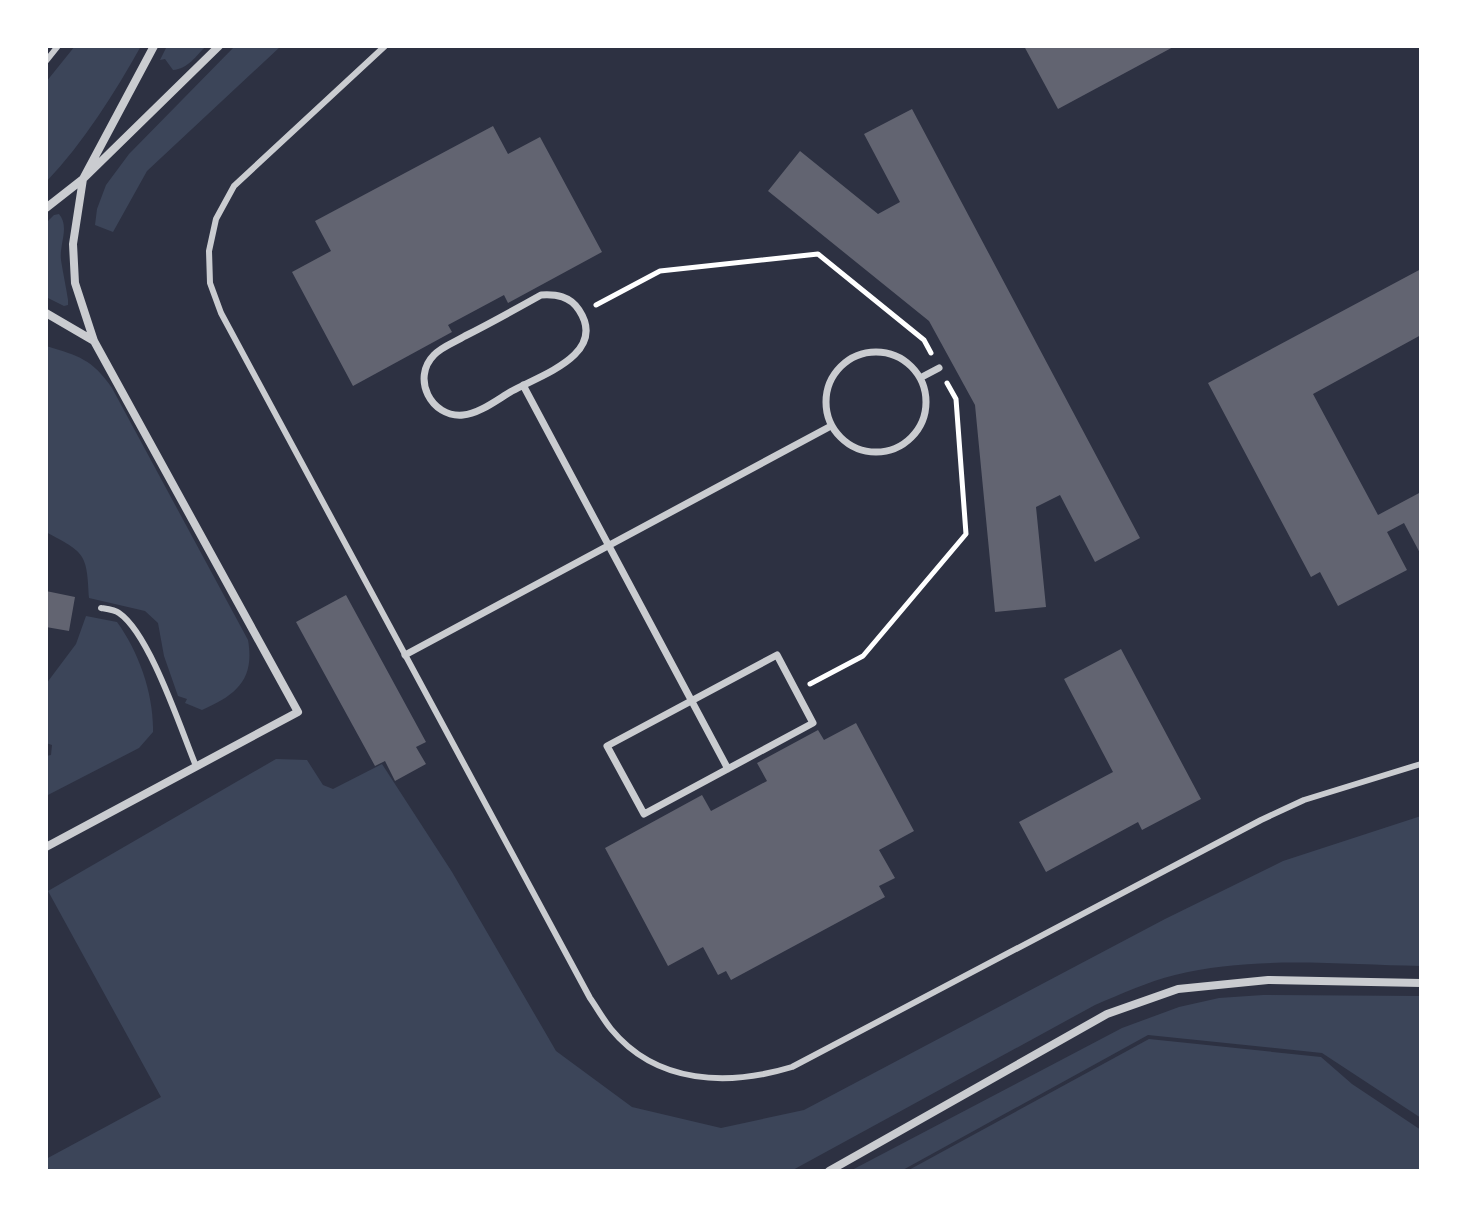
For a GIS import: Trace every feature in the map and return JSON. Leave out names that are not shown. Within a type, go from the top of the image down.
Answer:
[{"type":"street","points":[[46,847],[298,712],[94,341],[75,283],[73,244],[83,179],[154,46]]},
{"type":"street","points":[[46,208],[83,179],[219,46]]},
{"type":"street","points":[[541,295],[565,297],[582,313],[586,336],[576,357],[468,415],[456,416],[445,412],[428,396],[424,373],[435,353],[541,295]]},
{"type":"street","points":[[46,313],[94,341]]},
{"type":"street","points":[[865,352],[897,356],[911,366],[920,378],[926,395],[926,412],[920,428],[909,441],[895,449],[878,453],[861,451],[846,444],[831,426],[825,400],[828,384],[837,369],[849,359],[865,352]]},
{"type":"street","points":[[920,378],[939,368]]},
{"type":"street","points":[[523,385],[728,769]]},
{"type":"street","points":[[405,655],[831,426]]},
{"type":"street","points":[[777,655],[796,691],[813,723],[644,814],[607,746],[777,655]]},
{"type":"street","points":[[829,1171],[1107,1014],[1178,989],[1268,980],[1421,983]]},
{"type":"lane","points":[[46,61],[58,46]]},
{"type":"lane","points":[[385,46],[234,186],[216,219],[209,251],[210,283],[221,313],[590,998],[612,1031],[642,1056],[678,1073],[720,1080],[760,1077],[792,1067],[1261,820],[1304,800],[1421,764]]},
{"type":"lane","points":[[101,608],[118,612],[134,628],[154,665],[196,766]]},
{"type":"path","points":[[582,313],[660,271],[818,254],[924,340]]},
{"type":"path","points":[[796,691],[863,656],[966,534],[956,399]]},
{"type":"shaded area","points":[[75,46],[141,46],[98,117],[46,182],[46,82]]},
{"type":"shaded area","points":[[167,46],[206,46],[187,65],[173,70],[165,59],[160,60]]},
{"type":"shaded area","points":[[235,46],[281,46],[147,171],[113,232],[95,225],[106,185],[129,154]]},
{"type":"shaded area","points":[[59,214],[64,224],[61,260],[68,305],[64,306],[46,297],[46,223]]},
{"type":"shaded area","points":[[46,346],[84,360],[112,388],[248,640],[249,666],[240,684],[225,698],[202,710],[185,703],[187,699],[178,696],[164,656],[158,623],[145,611],[89,598],[87,572],[81,556],[46,532]]},
{"type":"shaded area","points":[[86,616],[117,622],[125,634],[148,689],[153,732],[139,748],[46,796],[46,756],[51,755],[52,745],[46,743],[46,684],[76,644]]},
{"type":"shaded area","points":[[276,759],[307,760],[323,785],[333,789],[382,764],[452,872],[556,1051],[632,1107],[721,1128],[804,1110],[1165,919],[1283,861],[1421,816],[1421,966],[1266,963],[1205,969],[1154,981],[1095,1005],[791,1171],[46,1171],[46,1159],[161,1097],[48,891]]},
{"type":"shaded area","points":[[1263,995],[1421,996],[1421,1118],[1322,1053],[1148,1035],[901,1171],[850,1171],[1122,1028],[1179,1007],[1219,998]]},
{"type":"shaded area","points":[[1149,1039],[1321,1057],[1352,1084],[1421,1130],[1421,1171],[907,1171]]},
{"type":"building","points":[[1024,46],[1175,46],[1058,109]]},
{"type":"building","points":[[912,109],[1140,538],[1095,562],[1060,495],[1036,507],[1046,607],[995,612],[975,405],[929,321],[768,191],[800,151],[878,214],[900,202],[864,134]]},
{"type":"building","points":[[493,126],[508,154],[540,137],[602,252],[508,303],[504,295],[448,325],[452,332],[353,386],[292,272],[331,251],[315,221]]},
{"type":"building","points":[[1421,269],[1421,335],[1313,394],[1378,515],[1421,492],[1421,555],[1404,523],[1387,532],[1407,570],[1338,606],[1320,572],[1311,577],[1208,383]]},
{"type":"building","points":[[46,591],[75,597],[69,631],[46,627]]},
{"type":"building","points":[[346,595],[426,742],[416,747],[426,764],[395,781],[385,761],[375,766],[296,622]]},
{"type":"building","points":[[1121,649],[1201,799],[1142,830],[1138,822],[1046,872],[1019,822],[1113,772],[1064,679]]},
{"type":"building","points":[[856,723],[914,831],[879,850],[895,878],[879,886],[885,897],[731,980],[726,971],[718,975],[703,947],[668,966],[605,848],[702,795],[711,811],[767,781],[757,763],[818,730],[824,740]]}]
